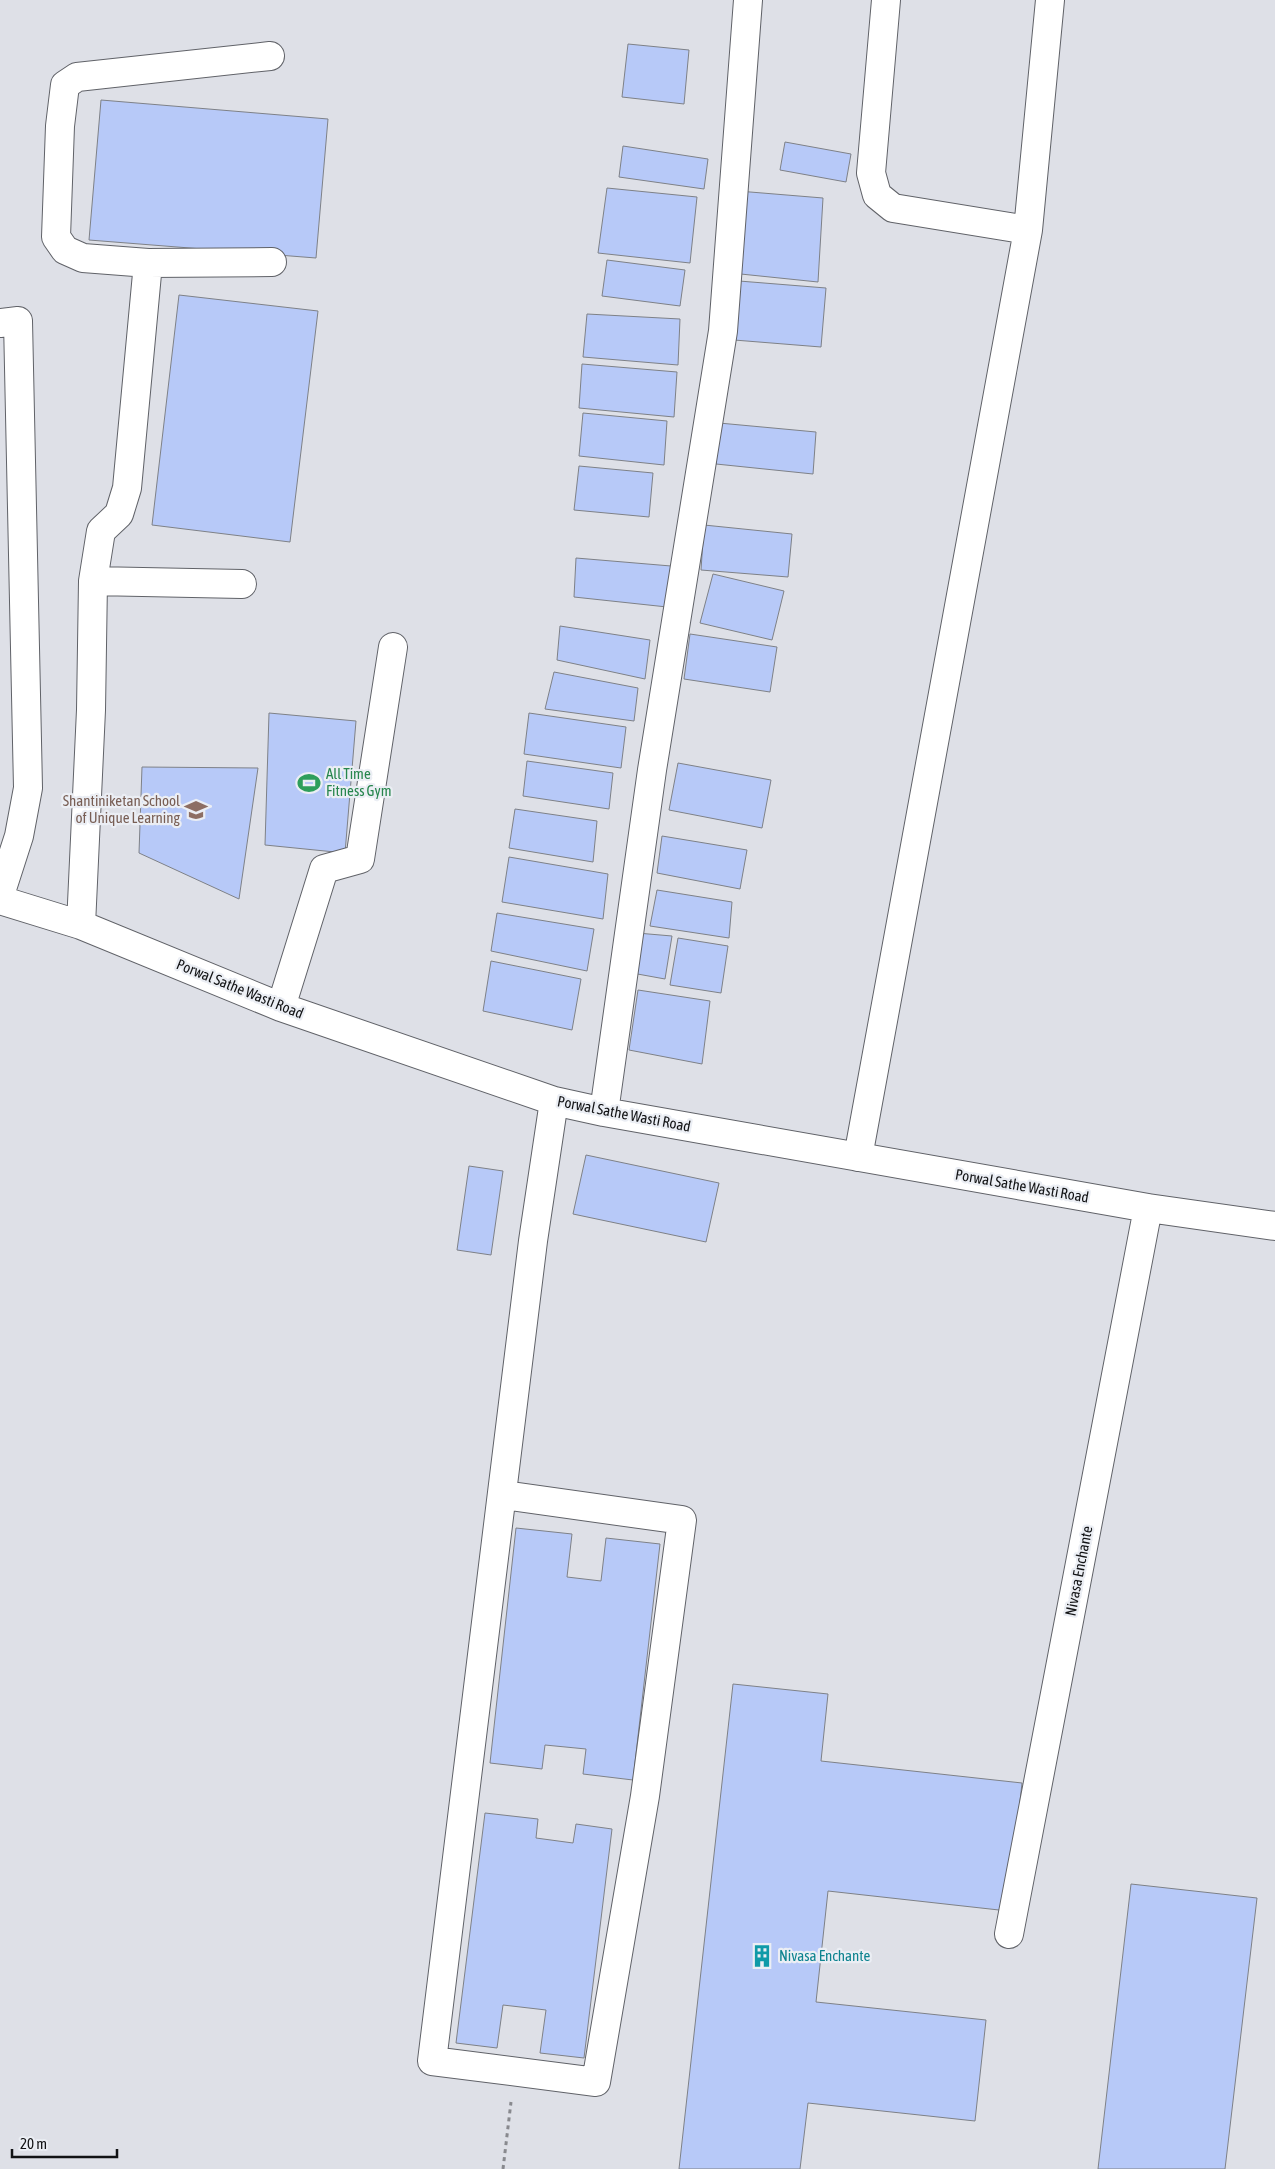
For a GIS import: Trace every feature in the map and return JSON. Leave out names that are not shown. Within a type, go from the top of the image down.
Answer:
[{"type":"street","points":[[604,1112],[652,770],[723,331],[748,0]]},
{"type":"street","points":[[886,0],[871,172],[877,195],[893,208],[1028,230]]},
{"type":"street","points":[[858,1158],[1028,230],[1050,0]]},
{"type":"street","points":[[270,56],[77,77],[65,86],[60,126],[56,237],[65,250],[82,258],[148,263],[272,262]]},
{"type":"street","points":[[81,925],[91,710],[93,581],[102,531],[119,514],[126,488],[148,263]]},
{"type":"street","points":[[0,323],[18,322],[28,788],[19,836],[0,895]]},
{"type":"street","points":[[93,581],[242,584]]},
{"type":"street","points":[[281,1007],[324,870],[360,859],[393,647]]},
{"type":"street","name":"Porwal Sathe Wasti Road","points":[[0,900],[81,925],[281,1007],[554,1101],[604,1112],[858,1158],[1148,1208],[1275,1226]]},
{"type":"street","points":[[502,1495],[682,1520],[645,1796],[596,2082],[432,2061],[533,1241],[554,1101]]},
{"type":"street","name":"Nivasa Enchante","points":[[1010,1934],[1148,1208]]},
{"type":"path","points":[[503,2169],[514,2072]]},
{"type":"building","points":[[628,44],[689,50],[684,104],[622,97]]},
{"type":"building","points":[[101,100],[328,119],[316,258],[89,240]]},
{"type":"building","points":[[785,142],[851,154],[846,182],[780,170]]},
{"type":"building","points":[[623,146],[708,159],[704,189],[619,177]]},
{"type":"building","points":[[607,188],[697,197],[690,263],[598,253]]},
{"type":"building","points":[[738,191],[823,198],[818,282],[731,273]]},
{"type":"building","points":[[607,260],[685,270],[680,306],[602,296]]},
{"type":"building","points":[[739,281],[826,288],[821,347],[734,340]]},
{"type":"building","points":[[179,295],[318,311],[290,542],[152,525]]},
{"type":"building","points":[[587,314],[680,319],[678,365],[583,357]]},
{"type":"building","points":[[582,364],[677,372],[674,417],[579,408]]},
{"type":"building","points":[[583,413],[667,421],[664,465],[579,456]]},
{"type":"building","points":[[719,423],[816,432],[813,474],[716,464]]},
{"type":"building","points":[[579,466],[653,473],[649,517],[574,510]]},
{"type":"building","points":[[704,525],[792,534],[788,577],[701,570]]},
{"type":"building","points":[[576,558],[671,566],[667,607],[574,597]]},
{"type":"building","points":[[713,574],[784,591],[772,640],[700,623]]},
{"type":"building","points":[[560,626],[650,640],[645,679],[557,660]]},
{"type":"building","points":[[690,634],[777,647],[770,692],[684,679]]},
{"type":"building","points":[[554,672],[638,688],[634,721],[545,709]]},
{"type":"building","name":"All Time Fitness Gym","points":[[269,713],[356,721],[345,853],[265,845]]},
{"type":"building","points":[[529,713],[626,727],[621,768],[524,754]]},
{"type":"building","points":[[527,761],[613,773],[609,809],[523,796]]},
{"type":"building","points":[[678,763],[771,780],[762,828],[669,810]]},
{"type":"building","name":"Shantiniketan School of Unique Learning","points":[[142,767],[258,768],[239,899],[139,853]]},
{"type":"building","points":[[515,809],[597,821],[593,862],[509,848]]},
{"type":"building","points":[[662,836],[747,850],[740,889],[657,873]]},
{"type":"building","points":[[509,857],[608,874],[603,919],[502,902]]},
{"type":"building","points":[[657,890],[732,902],[729,938],[650,926]]},
{"type":"building","points":[[497,913],[594,929],[587,971],[491,951]]},
{"type":"building","points":[[637,933],[672,936],[665,979],[632,973]]},
{"type":"building","points":[[678,938],[728,946],[721,993],[670,985]]},
{"type":"building","points":[[491,961],[581,979],[572,1030],[483,1011]]},
{"type":"building","points":[[638,990],[710,1001],[702,1064],[629,1050]]},
{"type":"building","points":[[586,1155],[719,1183],[706,1242],[573,1214]]},
{"type":"building","points":[[469,1166],[503,1171],[491,1255],[457,1250]]},
{"type":"building","points":[[516,1528],[572,1534],[567,1577],[601,1581],[606,1538],[660,1544],[633,1780],[583,1774],[586,1749],[545,1745],[542,1769],[490,1763]]},
{"type":"building","name":"Nivasa Enchante","points":[[733,1684],[828,1694],[821,1761],[1022,1783],[1008,1911],[828,1891],[816,2002],[986,2020],[975,2121],[808,2103],[800,2169],[679,2169]]},
{"type":"building","points":[[485,1813],[538,1819],[536,1838],[573,1843],[576,1824],[612,1829],[584,2058],[540,2053],[546,2010],[503,2005],[497,2048],[456,2043]]},
{"type":"building","points":[[1131,1884],[1257,1898],[1225,2169],[1098,2169]]},
{"type":"place","name":"All Time Fitness Gym","points":[[309,783]]},
{"type":"place","name":"Shantiniketan School of Unique Learning","points":[[196,810]]},
{"type":"place","name":"Nivasa Enchante","points":[[762,1956]]}]
